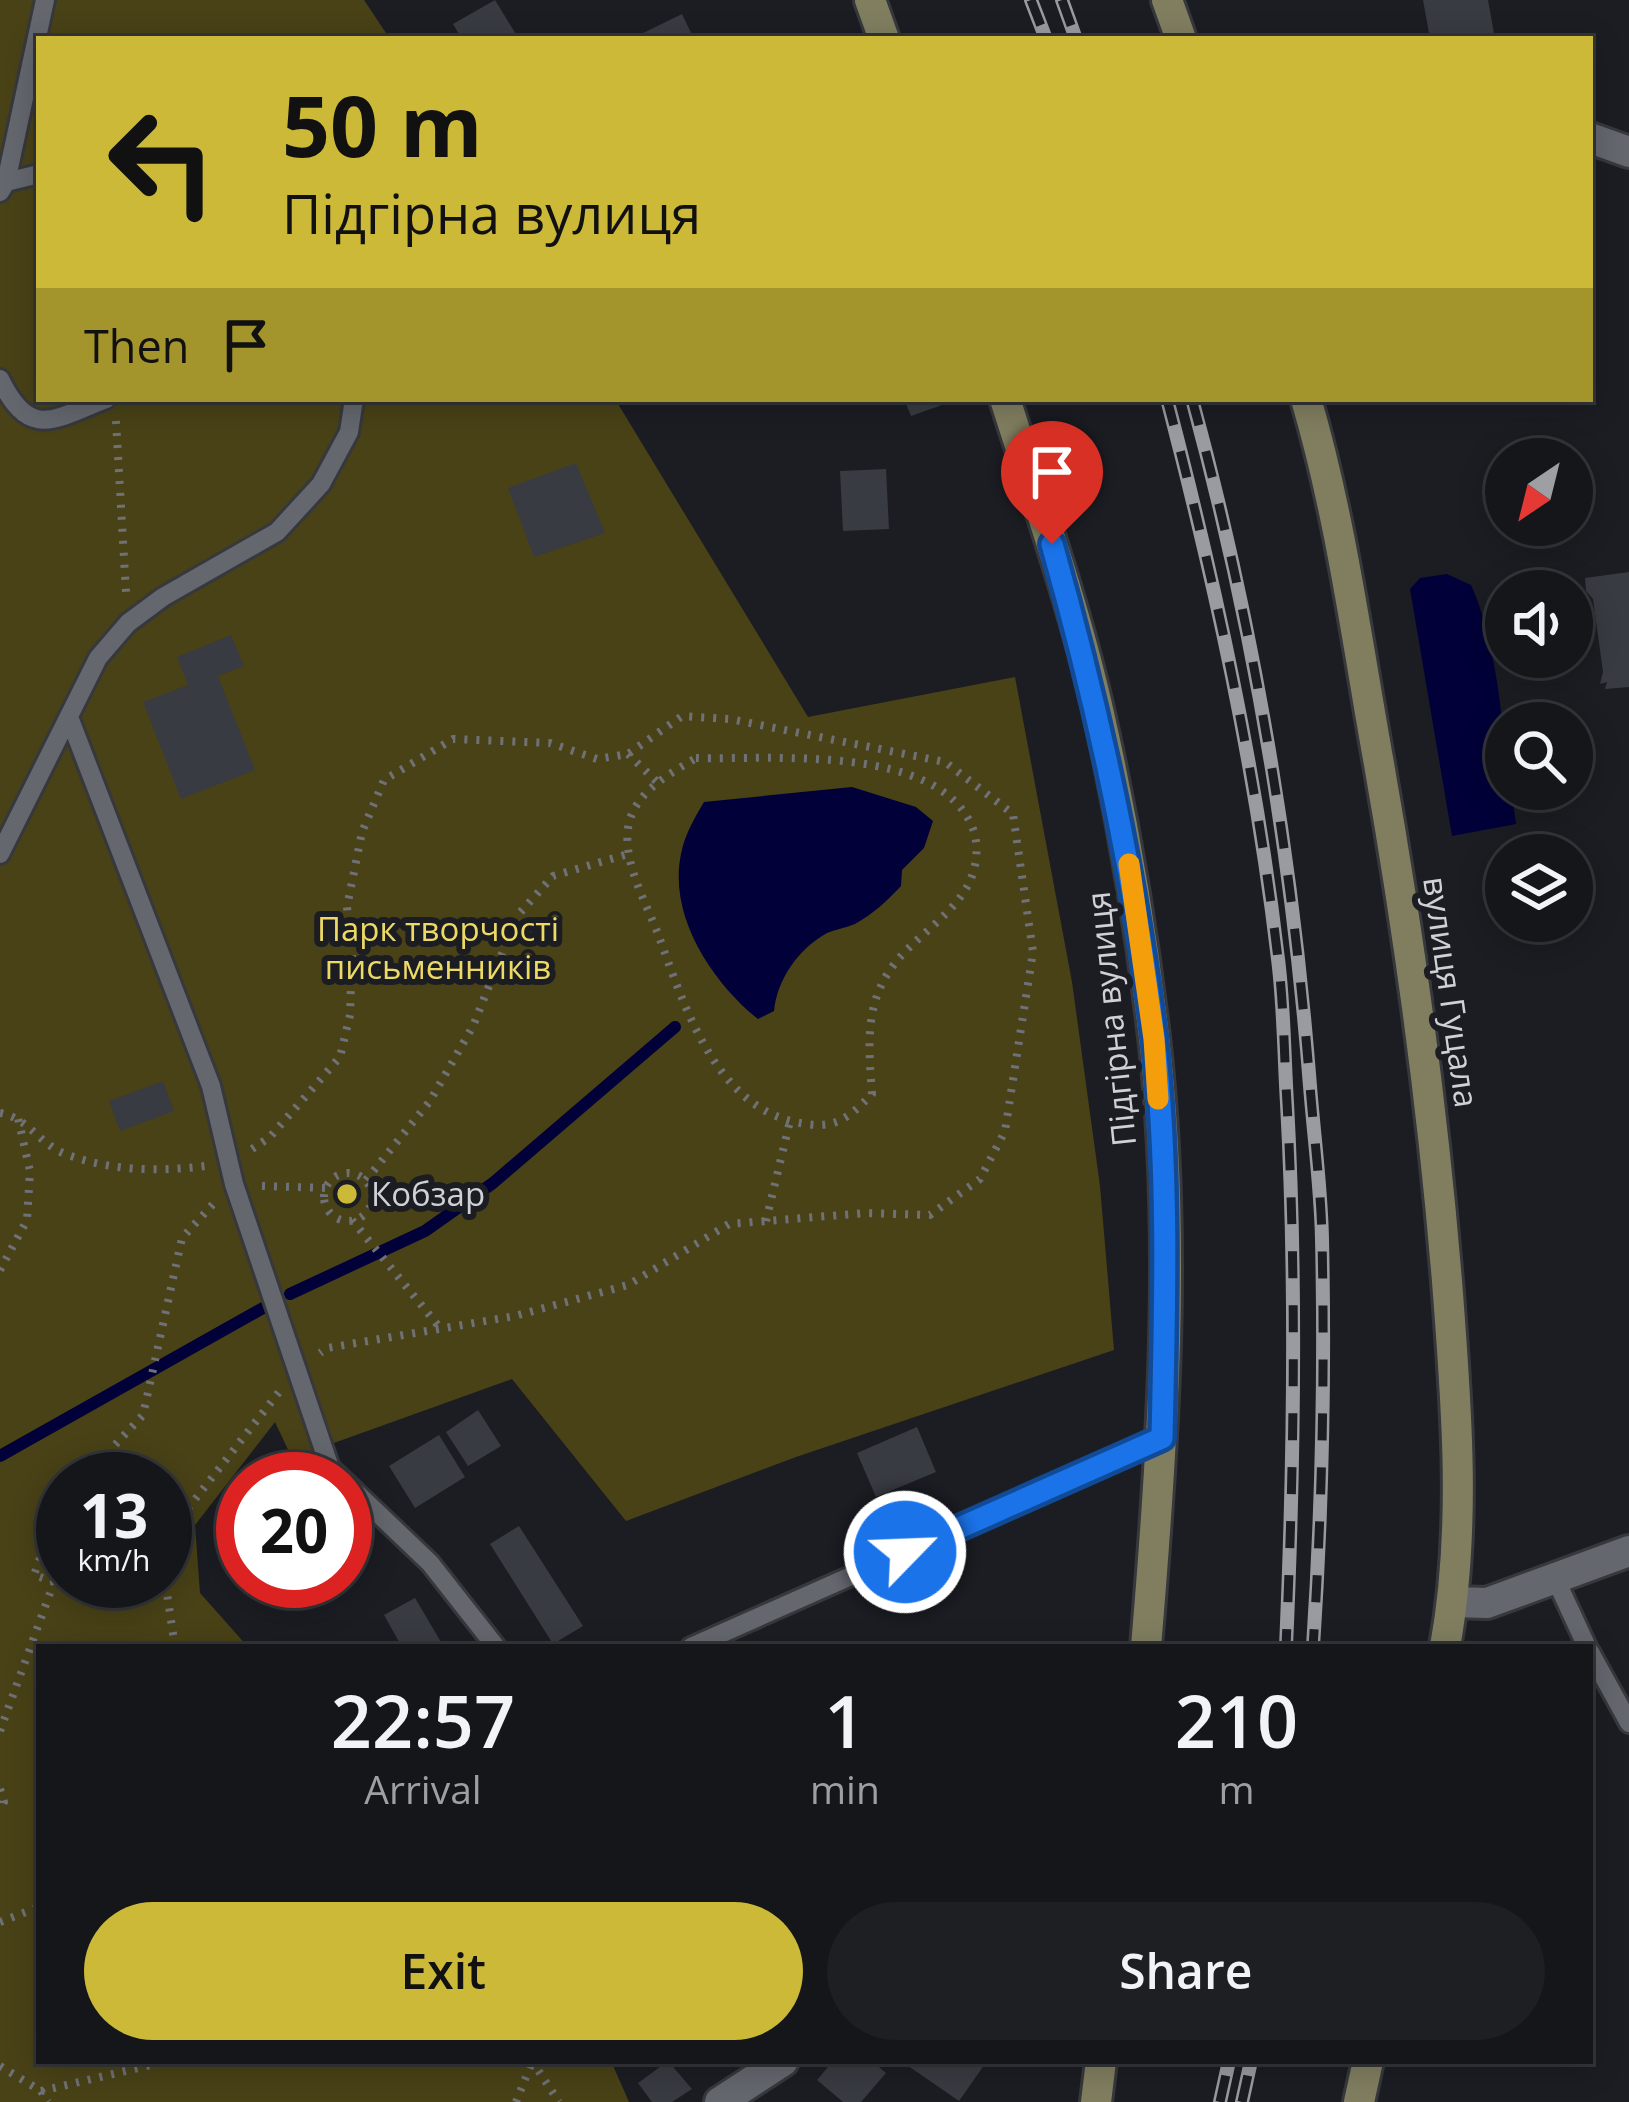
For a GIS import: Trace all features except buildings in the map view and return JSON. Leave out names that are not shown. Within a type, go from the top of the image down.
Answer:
[{"type":"street","points":[[870,0],[883,36]]},
{"type":"street","points":[[1167,0],[1180,36]]},
{"type":"street","points":[[1593,140],[1629,152]]},
{"type":"street","name":"Підгірна вулиця","points":[[1006,402],[1096,702],[1131,875],[1154,1039],[1163,1161],[1162,1438],[1146,1644]]},
{"type":"street","name":"вулиця Гуцала","points":[[1307,402],[1331,495],[1414,970],[1435,1141],[1456,1398],[1453,1602],[1446,1644]]},
{"type":"street","points":[[1453,1602],[1487,1603],[1629,1551]]},
{"type":"street","points":[[720,2102],[778,2064]]},
{"type":"street","points":[[1096,2102],[1101,2064]]},
{"type":"street","points":[[1359,2102],[1367,2064]]},
{"type":"lane","points":[[37,36],[45,0]]},
{"type":"lane","points":[[3,187],[36,40]]},
{"type":"lane","points":[[3,187],[36,175]]},
{"type":"lane","points":[[0,380],[10,399],[30,419],[50,420],[101,402]]},
{"type":"lane","points":[[0,854],[98,658],[128,623],[163,597],[277,532],[321,484],[349,432],[354,402]]},
{"type":"lane","points":[[69,717],[211,1086],[233,1184],[325,1452]]},
{"type":"lane","points":[[698,1644],[1162,1438]]},
{"type":"lane","points":[[372,1507],[430,1562],[494,1644]]},
{"type":"lane","points":[[1556,1580],[1586,1644]]},
{"type":"lane","points":[[1593,1657],[1629,1723]]},
{"type":"path","points":[[110,402],[128,623]]},
{"type":"path","points":[[0,1113],[18,1117],[60,1152],[131,1170],[229,1163],[270,1137],[340,1057],[350,1015],[352,955],[346,907],[362,832],[384,780],[453,739],[550,743],[597,759],[628,754],[682,716],[730,718],[945,763],[1013,814],[1033,952],[1004,1130],[980,1179],[930,1215],[866,1213],[729,1224],[628,1285],[515,1316],[328,1348],[297,1370],[178,1521],[166,1586],[175,1644]]},
{"type":"path","points":[[628,754],[656,782]]},
{"type":"path","points":[[696,758],[823,760],[901,771],[944,789],[970,821],[979,844],[967,888],[890,970],[870,1013],[872,1094],[847,1120],[807,1125],[768,1115],[735,1089],[698,1031],[628,854],[631,818],[656,782],[696,758]]},
{"type":"path","points":[[366,1180],[441,1082],[473,1025],[517,916],[553,876],[628,854]]},
{"type":"path","points":[[0,1270],[27,1220],[30,1172],[18,1117]]},
{"type":"path","points":[[766,1221],[790,1121]]},
{"type":"path","points":[[113,1452],[142,1415],[182,1238],[233,1184],[326,1189],[343,1173],[356,1173],[366,1180],[373,1199],[362,1216],[343,1220],[327,1208],[326,1189]]},
{"type":"path","points":[[352,1220],[441,1329]]},
{"type":"path","points":[[0,1731],[45,1608]]},
{"type":"path","points":[[0,1789],[4,1802],[0,1810]]},
{"type":"path","points":[[0,1922],[36,1908]]},
{"type":"path","points":[[41,2091],[155,2064]]},
{"type":"path","points":[[516,2102],[531,2064]]},
{"type":"path","points":[[534,2064],[560,2102]]},
{"type":"path","points":[[0,2066],[41,2091],[48,2102]]},
{"type":"green space","name":"Парк творчості письменників","points":[[0,0],[364,0],[388,36],[36,36],[36,402],[617,402],[808,717],[1015,677],[1072,982],[1100,1186],[1114,1350],[796,1457],[626,1521],[512,1379],[309,1452],[289,1452],[275,1422],[252,1452],[216,1452],[216,1498],[195,1525],[200,1593],[245,1644],[36,1644],[36,2064],[612,2064],[629,2102],[0,2102]]},
{"type":"shaded area","points":[[1447,574],[1471,585],[1485,624],[1485,678],[1496,678],[1499,702],[1485,702],[1485,810],[1514,810],[1516,824],[1452,836],[1410,589],[1420,578]]},
{"type":"shaded area","points":[[852,787],[916,807],[933,821],[924,848],[902,870],[901,886],[879,907],[855,924],[827,933],[798,957],[784,977],[774,1011],[758,1019],[710,967],[688,924],[679,877],[687,833],[704,802]]},
{"type":"waterway","points":[[290,1294],[425,1231],[493,1183],[675,1027]]},
{"type":"waterway","points":[[0,1456],[263,1308]]},
{"type":"railway","points":[[1031,0],[1045,36]]},
{"type":"railway","points":[[1062,0],[1075,36]]},
{"type":"railway","points":[[1168,402],[1232,677],[1280,977],[1293,1307],[1286,1644]]},
{"type":"railway","points":[[1193,402],[1234,569],[1267,740],[1302,999],[1322,1239],[1322,1443],[1313,1644]]},
{"type":"railway","points":[[1220,2102],[1228,2064]]},
{"type":"railway","points":[[1242,2102],[1250,2064]]},
{"type":"slow traffic","points":[[1129,864],[1158,1099]]},
{"type":"place","name":"Кобзар","points":[[347,1194]]},
{"type":"route","points":[[905,1552],[1162,1438],[1163,1161],[1154,1039],[1131,875],[1096,702],[1052,544]]}]
